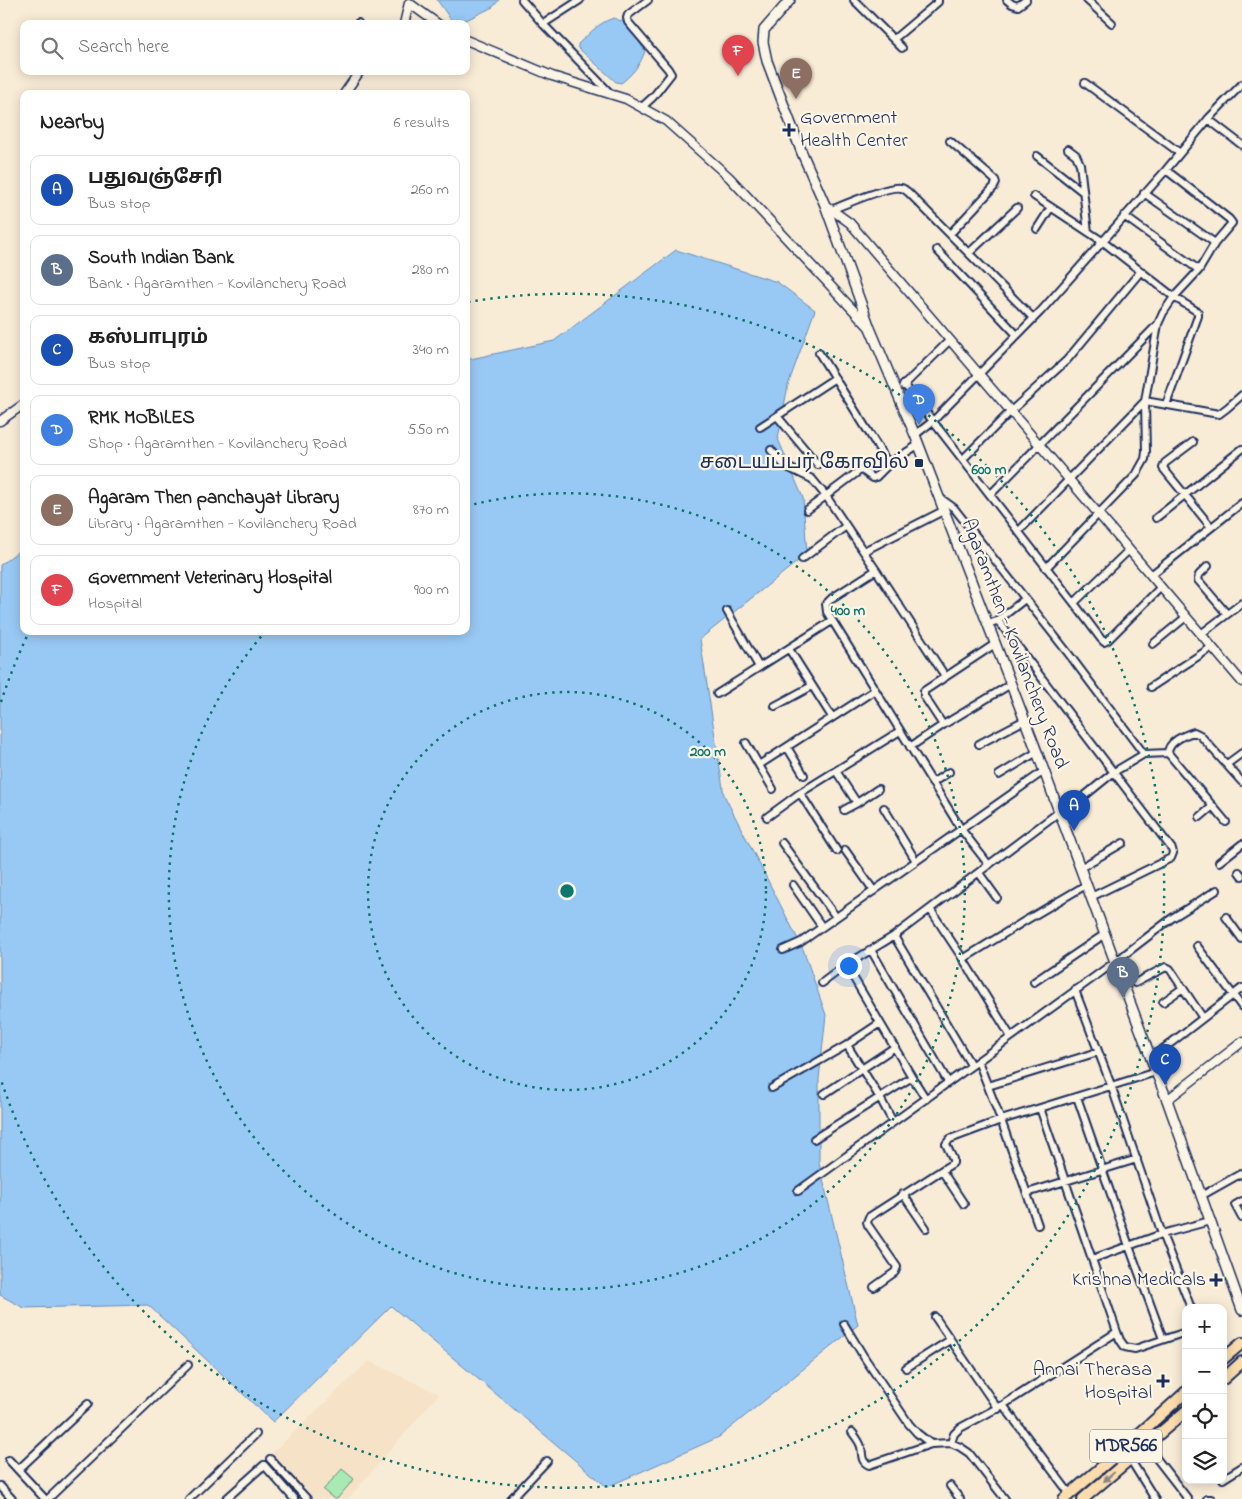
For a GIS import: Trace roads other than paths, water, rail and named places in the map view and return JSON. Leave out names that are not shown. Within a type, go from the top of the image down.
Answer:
[{"type":"main road","name":"Agaramthen - Kovilanchery Road","points":[[786,1],[764,30],[767,61],[802,153],[828,208],[870,328],[915,435],[1025,720],[1150,1058],[1168,1100],[1201,1196],[1239,1291],[1242,1310]]},
{"type":"main road","points":[[1227,1356],[1242,1343]]},
{"type":"main road","points":[[1227,1375],[1242,1362]]},
{"type":"main road","name":"MDR566","points":[[1067,1496],[1184,1394]]},
{"type":"main road","name":"MDR566","points":[[1087,1498],[1182,1414]]},
{"type":"street","points":[[522,0],[610,93]]},
{"type":"street","points":[[543,24],[580,0]]},
{"type":"street","points":[[642,107],[653,97],[671,74],[628,22],[628,16],[648,0]]},
{"type":"street","points":[[854,0],[902,48]]},
{"type":"street","points":[[894,39],[938,0]]},
{"type":"street","points":[[1007,0],[1018,6],[1026,0]]},
{"type":"street","points":[[1087,0],[1112,23]]},
{"type":"street","points":[[405,20],[409,2],[433,20]]},
{"type":"street","points":[[470,42],[552,76],[626,98],[666,121],[728,177],[870,328]]},
{"type":"street","points":[[347,90],[357,75]]},
{"type":"street","points":[[1085,83],[1180,153]]},
{"type":"street","points":[[915,435],[933,421],[1034,318],[1166,170],[1208,119],[1242,84]]},
{"type":"street","points":[[1208,119],[1242,145]]},
{"type":"street","points":[[950,141],[995,180],[996,183],[950,234]]},
{"type":"street","points":[[1068,149],[1076,155],[1080,164],[1088,232]]},
{"type":"street","points":[[1038,156],[1083,192]]},
{"type":"street","points":[[1046,568],[1136,475],[1145,459],[1145,401],[1158,324],[1174,297],[1198,270],[1215,243],[1232,223],[1166,170]]},
{"type":"street","points":[[828,208],[891,188],[901,188],[908,192],[1034,318]]},
{"type":"street","points":[[1144,193],[1215,243]]},
{"type":"street","points":[[1034,196],[1102,241],[1174,297],[1198,312],[1166,405]]},
{"type":"street","points":[[1037,229],[1051,207]]},
{"type":"street","points":[[828,208],[850,223],[1242,682]]},
{"type":"street","points":[[969,253],[1017,208]]},
{"type":"street","points":[[1124,216],[1198,270]]},
{"type":"street","points":[[937,250],[1017,335]]},
{"type":"street","points":[[962,458],[1067,360],[1141,271]]},
{"type":"street","points":[[991,494],[1158,324]]},
{"type":"street","points":[[897,392],[950,340]]},
{"type":"street","points":[[820,353],[884,458],[891,462]]},
{"type":"street","points":[[760,427],[835,378]]},
{"type":"street","points":[[904,384],[1104,642],[1161,587]]},
{"type":"street","points":[[1145,401],[1219,414],[1242,395]]},
{"type":"street","points":[[1019,531],[1145,401]]},
{"type":"street","points":[[0,421],[20,407]]},
{"type":"street","points":[[777,416],[818,465]]},
{"type":"street","points":[[1193,442],[1165,464],[1163,468],[1211,527]]},
{"type":"street","points":[[808,510],[859,471],[862,470],[873,478],[876,477],[891,462],[918,445]]},
{"type":"street","points":[[1156,518],[1242,449]]},
{"type":"street","points":[[771,450],[785,466],[812,479],[826,496],[945,676]]},
{"type":"street","points":[[938,497],[954,508],[1144,754]]},
{"type":"street","points":[[1150,575],[1242,502]]},
{"type":"street","points":[[864,551],[943,511]]},
{"type":"street","points":[[802,559],[846,526]]},
{"type":"street","points":[[1074,603],[1129,550]]},
{"type":"street","points":[[1208,566],[1197,577],[1198,580],[1227,614]]},
{"type":"street","points":[[876,570],[832,598],[826,604],[826,612],[961,829],[989,865]]},
{"type":"street","points":[[987,624],[998,621],[1026,599]]},
{"type":"street","points":[[1201,634],[1242,603]]},
{"type":"street","points":[[727,611],[759,667]]},
{"type":"street","points":[[1153,644],[1186,617]]},
{"type":"street","points":[[717,694],[832,621]]},
{"type":"street","points":[[998,621],[1172,849],[1171,858],[1091,897]]},
{"type":"street","points":[[943,724],[923,693],[927,688],[995,644]]},
{"type":"street","points":[[1151,687],[1212,646]]},
{"type":"street","points":[[788,649],[832,717]]},
{"type":"street","points":[[910,747],[943,724],[1011,684]]},
{"type":"street","points":[[775,706],[812,686]]},
{"type":"street","points":[[759,765],[875,690]]},
{"type":"street","points":[[979,744],[1025,720]]},
{"type":"street","points":[[767,817],[800,793],[900,731]]},
{"type":"street","points":[[1226,822],[1168,754],[1168,749],[1171,745],[1194,732],[1200,735],[1242,782]]},
{"type":"street","points":[[746,743],[773,789]]},
{"type":"street","points":[[787,746],[804,774]]},
{"type":"street","points":[[999,775],[1037,752]]},
{"type":"street","points":[[1227,764],[1242,753]]},
{"type":"street","points":[[822,982],[894,936],[1114,772],[1144,754],[1168,754]]},
{"type":"street","points":[[836,771],[857,802]]},
{"type":"street","points":[[783,950],[801,942],[1044,771]]},
{"type":"street","points":[[932,783],[949,772]]},
{"type":"street","points":[[844,810],[878,789]]},
{"type":"street","points":[[800,793],[837,851]]},
{"type":"street","points":[[1200,817],[1213,806]]},
{"type":"street","points":[[884,808],[916,861]]},
{"type":"street","points":[[782,843],[836,917]]},
{"type":"street","points":[[1080,868],[1122,843]]},
{"type":"street","points":[[1219,862],[1242,844]]},
{"type":"street","points":[[845,850],[874,890]]},
{"type":"street","points":[[979,873],[997,898]]},
{"type":"street","points":[[793,885],[822,927]]},
{"type":"street","points":[[963,960],[1086,885]]},
{"type":"street","points":[[798,1191],[1115,962],[1172,918],[1217,890]]},
{"type":"street","points":[[930,910],[1011,1036]]},
{"type":"street","points":[[1226,917],[1241,936]]},
{"type":"street","points":[[1034,982],[1104,934]]},
{"type":"street","points":[[894,936],[971,1065]]},
{"type":"street","points":[[1197,946],[1242,1007]]},
{"type":"street","points":[[871,950],[948,1082]]},
{"type":"street","points":[[846,966],[926,1098]]},
{"type":"street","points":[[1135,983],[1166,967],[1170,969],[1204,1018]]},
{"type":"street","points":[[1163,1002],[1183,988]]},
{"type":"street","points":[[1150,1058],[1242,988]]},
{"type":"street","points":[[1076,990],[1162,1234],[1189,1304]]},
{"type":"street","points":[[772,1088],[880,1023]]},
{"type":"street","points":[[847,1044],[893,1122]]},
{"type":"street","points":[[1168,1100],[1241,1044]]},
{"type":"street","points":[[824,1094],[894,1047]]},
{"type":"street","points":[[988,1086],[1098,1052]]},
{"type":"street","points":[[978,1061],[1038,1225]]},
{"type":"street","points":[[874,1287],[895,1272],[897,1267],[868,1225],[868,1219],[872,1214],[953,1163],[954,1159],[946,1147],[947,1141],[1001,1120],[1156,1072]]},
{"type":"street","points":[[814,1139],[912,1077]]},
{"type":"street","points":[[1077,1097],[1163,1339]]},
{"type":"street","points":[[1040,1108],[1120,1340],[1125,1347],[1135,1348],[1182,1333]]},
{"type":"street","points":[[1027,1193],[1137,1159]]},
{"type":"street","points":[[942,1171],[964,1204]]},
{"type":"street","points":[[1201,1196],[1242,1173]]},
{"type":"street","points":[[903,1194],[926,1228]]},
{"type":"street","points":[[1242,1201],[1235,1204],[1235,1206],[1242,1218]]},
{"type":"street","points":[[1092,1258],[1210,1220]]},
{"type":"street","points":[[935,1317],[950,1340],[1067,1496]]},
{"type":"street","points":[[844,1324],[909,1424],[931,1444]]},
{"type":"street","points":[[951,1443],[954,1434],[960,1428],[1000,1407],[1117,1332]]},
{"type":"street","points":[[906,1368],[950,1340]]},
{"type":"street","points":[[8,1460],[46,1499],[188,1365]]},
{"type":"street","points":[[18,1470],[88,1404]]},
{"type":"street","points":[[852,1432],[861,1446],[862,1459],[869,1465],[931,1444],[951,1443],[969,1454],[1005,1499]]},
{"type":"street","points":[[189,1499],[256,1434]]},
{"type":"street","points":[[1146,1445],[1188,1499]]},
{"type":"street","points":[[270,1459],[307,1499]]},
{"type":"street","points":[[1130,1459],[1155,1499]]},
{"type":"street","points":[[511,1499],[547,1462]]},
{"type":"street","points":[[226,1499],[264,1465],[294,1499],[301,1493]]},
{"type":"street","points":[[1227,1476],[1242,1467]]},
{"type":"street","points":[[0,1486],[12,1499]]},
{"type":"street","points":[[950,1486],[960,1499]]},
{"type":"street","points":[[516,1493],[523,1499]]},
{"type":"street","points":[[1207,1499],[1212,1499]]},
{"type":"water","points":[[437,0],[499,0],[493,7],[466,20],[451,20]]},
{"type":"water","points":[[614,18],[629,26],[645,51],[635,69],[621,83],[616,82],[578,48],[578,44],[594,29]]},
{"type":"water","points":[[676,250],[777,282],[815,310],[788,385],[778,439],[803,498],[807,554],[700,639],[724,795],[803,949],[826,1015],[819,1079],[819,1163],[858,1325],[719,1437],[607,1487],[391,1306],[273,1422],[148,1305],[24,1308],[0,1295],[0,565],[20,550],[20,635],[470,635],[470,359],[554,341]]},
{"type":"place","name":"Government Veterinary Hospital","points":[[738,76]]},
{"type":"place","name":"Agaram Then panchayat Library","points":[[796,99]]},
{"type":"place","name":"Government Health Center","points":[[789,130]]},
{"type":"place","name":"RMK MOBILES","points":[[919,425]]},
{"type":"place","name":"சடையப்பர் கோவில்","points":[[919,463]]},
{"type":"place","name":"பதுவஞ்சேரி","points":[[1074,831]]},
{"type":"place","name":"South Indian Bank","points":[[1123,998]]},
{"type":"place","name":"கஸ்பாபுரம்","points":[[1165,1085]]},
{"type":"place","name":"Krishna Medicals","points":[[1216,1280]]},
{"type":"place","name":"Annai Therasa Hospital","points":[[1163,1381]]}]
